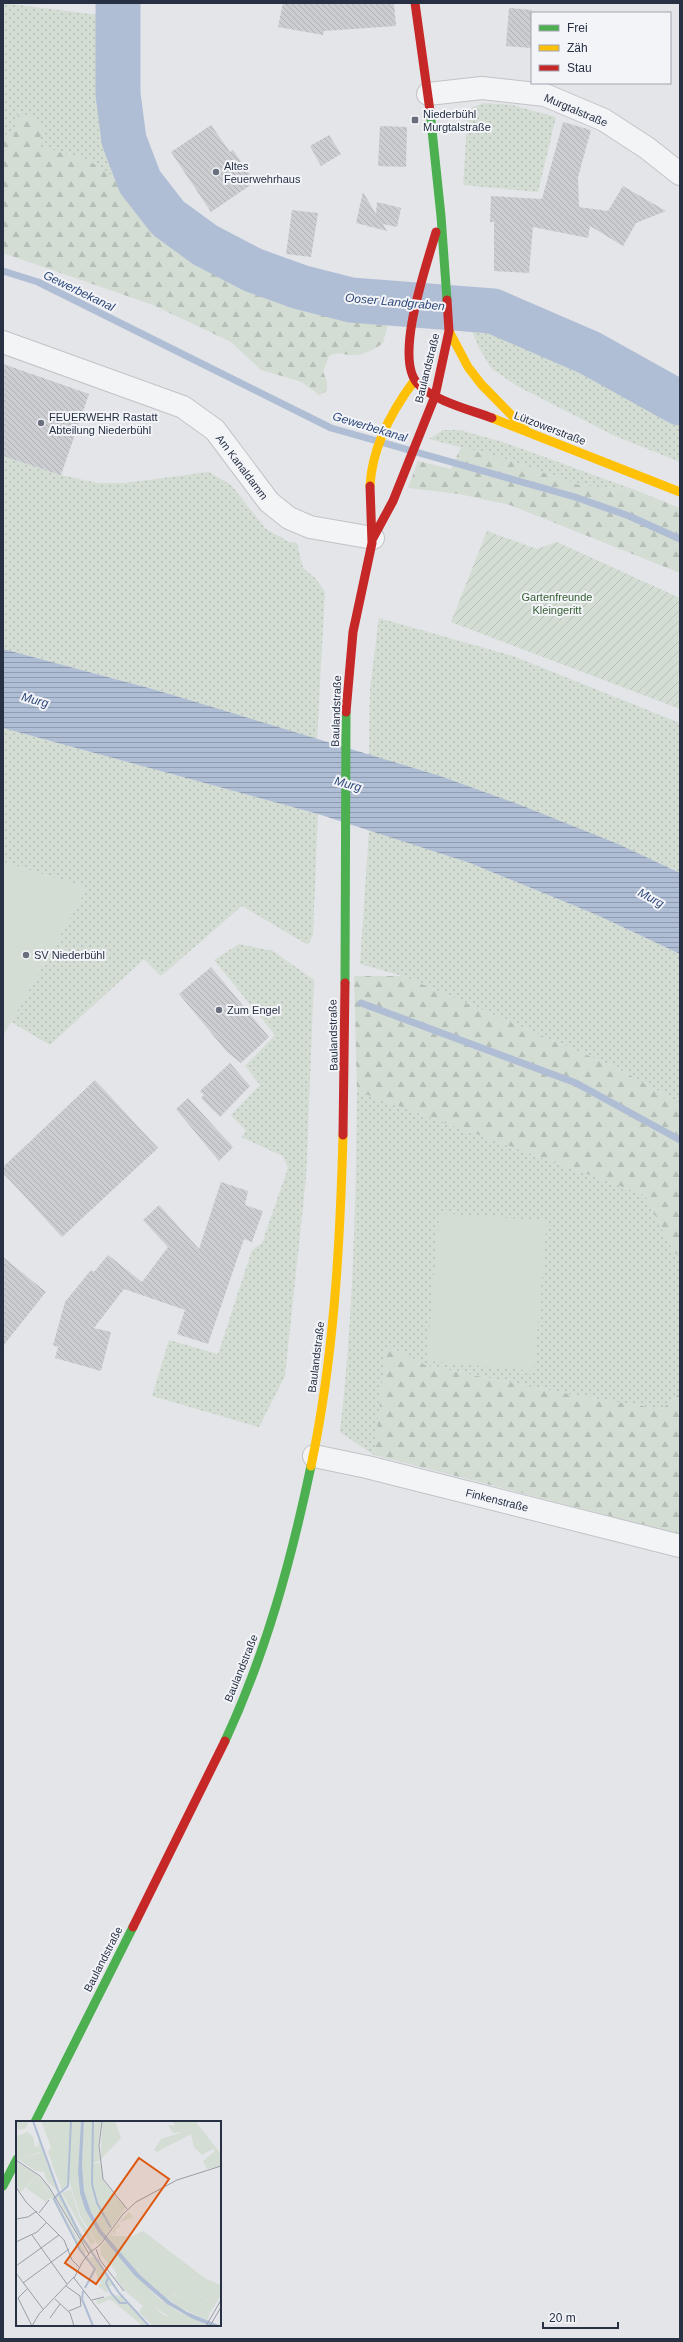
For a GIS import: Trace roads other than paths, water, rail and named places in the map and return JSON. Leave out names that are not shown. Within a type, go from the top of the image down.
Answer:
[{"type":"street","points":[[415,3],[428,94]]},
{"type":"street","name":"Murgtalstraße","points":[[428,94],[482,88],[545,95],[604,120],[648,148],[680,174]]},
{"type":"street","name":"Baulandstraße","points":[[36,2121],[216,1761],[258,1661],[296,1537],[314,1456],[332,1332],[338,1264],[345,1080],[347,730],[353,633],[373,538],[393,502],[434,396],[449,331],[441,216],[428,94]]},
{"type":"street","name":"Baulandstraße","points":[[373,538],[369,496],[374,462],[384,426],[397,403],[414,381],[409,368],[408,356],[413,324],[441,216]]},
{"type":"street","points":[[449,331],[468,368],[481,384],[529,433]]},
{"type":"street","name":"Am Kanaldamm","points":[[3,342],[183,407],[215,430],[269,502],[289,518],[310,527],[373,538]]},
{"type":"street","name":"Lützowerstraße","points":[[414,381],[423,390],[434,396],[680,492]]},
{"type":"street","name":"Finkenstraße","points":[[314,1456],[367,1467],[680,1546]]},
{"type":"street","points":[[3,2186],[16,2161]]},
{"type":"water","name":"Murg","points":[[3,649],[156,690],[440,776],[523,806],[618,844],[680,873],[680,954],[597,915],[470,863],[318,814],[3,728]]},
{"type":"waterway","name":"Ooser Landgraben","points":[[118,3],[118,94],[124,140],[140,182],[168,218],[205,245],[253,270],[300,287],[351,300],[493,311],[590,353],[680,403]]},
{"type":"waterway","name":"Gewerbekanal","points":[[3,271],[38,282],[331,428],[575,497],[629,516],[680,539]]},
{"type":"waterway","points":[[361,1003],[576,1083],[680,1140]]},
{"type":"place","name":"Niederbühl Murgtalstraße","points":[[415,120]]},
{"type":"place","name":"Altes Feuerwehrhaus","points":[[216,172]]},
{"type":"place","name":"FEUERWEHR Rastatt Abteilung Niederbühl","points":[[41,423]]},
{"type":"place","name":"SV Niederbühl","points":[[26,955]]},
{"type":"place","name":"Zum Engel","points":[[219,1010]]},
{"type":"park label","name":"Gartenfreunde Kleingeritt","points":[[557,603]]}]
